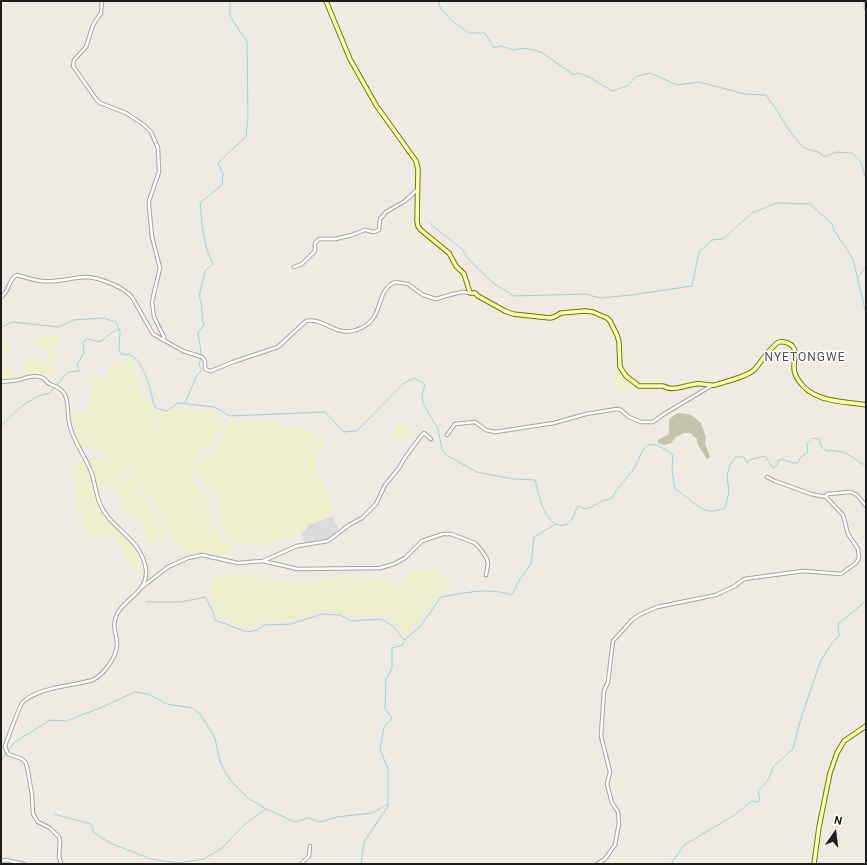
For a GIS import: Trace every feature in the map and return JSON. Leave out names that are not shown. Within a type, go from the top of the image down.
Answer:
[{"type":"street","points":[[102,1],[101,13],[93,25],[86,47],[74,60],[73,66],[100,103],[126,114],[144,125],[151,132],[158,148],[159,172],[148,206],[151,218],[152,237],[160,268],[152,302],[154,317],[164,337],[163,340]]},
{"type":"street","points":[[326,1],[350,59],[376,105],[393,131],[418,164],[418,226],[425,234],[441,245],[449,253],[456,266],[464,274],[470,293]]},
{"type":"street","points":[[866,2],[866,8]]},
{"type":"street","points":[[294,267],[302,264],[315,250],[316,243],[319,239],[352,235],[365,230],[374,232],[379,230],[380,219],[386,212],[405,201],[418,190]]},
{"type":"street","points":[[1,297],[6,294],[11,280],[15,275],[41,281],[62,281],[89,277],[120,287],[132,296],[153,334],[183,351],[202,357],[205,360],[205,368],[211,372],[233,362],[278,347],[306,321],[312,320],[338,331],[352,332],[358,330],[372,322],[376,317],[383,294],[395,282],[408,284],[423,295],[436,299],[463,292],[476,293],[478,296],[513,314],[550,318],[561,313],[585,311],[593,312],[607,318],[610,321],[617,335],[621,370],[630,381],[638,386],[663,386],[666,388],[680,388],[696,384],[711,386]]},
{"type":"street","points":[[447,434],[455,424],[475,422],[486,430],[495,432],[554,424],[586,414],[617,409],[641,422],[653,422],[711,386],[748,374],[767,354],[773,345],[783,342],[789,343],[794,348],[796,355],[794,367],[795,374],[809,392],[828,400],[866,405]]},
{"type":"street","points":[[1,382],[16,381],[29,376],[39,376],[48,383],[58,387],[65,395],[69,422],[76,444],[83,453],[92,474],[99,502],[104,511],[132,540],[141,554],[146,570],[142,587]]},
{"type":"street","points":[[263,561],[297,546],[328,541],[349,525],[362,518],[376,504],[381,490],[421,436],[424,433],[431,439]]},
{"type":"street","points":[[597,864],[605,859],[615,846],[619,823],[618,812],[612,802],[607,784],[610,772],[601,736],[604,691],[608,682],[613,641],[632,620],[657,607],[716,595],[736,586],[744,579],[803,571],[841,574],[856,563],[859,558],[858,551],[848,534],[843,516],[826,497],[812,494],[775,481],[767,476]]},
{"type":"street","points":[[826,497],[827,494],[851,492],[857,495],[866,506]]},
{"type":"street","points":[[61,864],[59,856],[59,837],[50,828],[38,822],[33,814],[32,795],[26,764],[22,759],[8,754],[5,747],[6,743],[21,703],[44,691],[93,680],[104,671],[110,664],[117,644],[113,625],[118,613],[142,587],[168,567],[188,558],[202,555],[238,563],[263,561],[298,569],[380,568],[394,564],[405,558],[422,540],[443,534],[451,534],[475,543],[482,551],[488,564],[486,576]]},
{"type":"street","points":[[814,864],[819,827],[830,773],[837,753],[844,741],[866,726]]},
{"type":"street","points":[[301,864],[309,856],[310,846]]},
{"type":"street","points":[[1,861],[6,860],[24,864]]},
{"type":"shaded area","points":[[60,336],[56,349],[57,356],[53,365],[48,362],[46,351],[42,350],[38,343],[32,341],[43,337]]},
{"type":"shaded area","points":[[2,344],[9,345],[9,348],[11,349],[10,353],[1,351]]},
{"type":"shaded area","points":[[27,356],[51,366],[55,371],[52,373],[46,371],[35,375],[27,375],[23,365],[25,357]]},
{"type":"shaded area","points":[[132,361],[142,393],[160,413],[143,464],[162,416],[167,411],[181,409],[207,411],[223,421],[223,426],[217,438],[211,446],[201,451],[198,457],[194,481],[207,495],[212,514],[211,523],[218,529],[231,548],[229,557],[204,552],[197,552],[188,555],[186,551],[174,543],[155,501],[140,490],[137,485],[137,492],[147,499],[156,511],[168,537],[148,545],[144,529],[121,502],[117,493],[114,492],[111,486],[123,475],[136,483],[137,481],[124,472],[118,465],[91,446],[84,449],[79,441],[71,421],[73,414],[85,414],[94,385],[91,382],[95,378],[102,378],[107,373],[112,363]]},
{"type":"shaded area","points":[[1,368],[14,372],[17,379],[1,381]]},
{"type":"shaded area","points":[[620,369],[633,383],[627,393],[622,389],[612,386],[615,370]]},
{"type":"shaded area","points":[[678,413],[693,416],[701,423],[706,437],[705,443],[710,457],[707,459],[698,445],[697,439],[690,433],[684,433],[676,437],[671,443],[664,445],[658,443],[658,440],[669,434],[669,419]]},
{"type":"shaded area","points":[[265,420],[280,424],[286,428],[298,428],[327,439],[316,454],[318,464],[317,475],[323,482],[328,492],[328,502],[334,507],[324,519],[309,524],[305,530],[283,540],[263,544],[243,543],[235,545],[225,532],[222,524],[217,523],[220,513],[219,500],[197,475],[199,466],[203,457],[215,450],[230,421]]},
{"type":"shaded area","points":[[399,422],[414,428],[407,440],[397,437],[395,427]]},
{"type":"shaded area","points":[[100,457],[117,467],[122,474],[110,486],[105,486],[98,491],[88,460]]},
{"type":"shaded area","points":[[84,461],[90,472],[101,510],[100,512],[102,512],[135,548],[144,571],[140,576],[126,562],[126,555],[120,550],[119,540],[114,537],[103,540],[97,535],[87,532],[81,519],[86,517],[80,518],[76,513],[73,467]]},
{"type":"shaded area","points":[[331,517],[333,518],[339,532],[329,540],[305,544],[301,533],[306,530],[309,525]]},
{"type":"shaded area","points":[[418,568],[430,570],[453,582],[423,613],[418,624],[405,634],[399,625],[381,615],[355,617],[349,611],[340,615],[325,610],[290,620],[262,622],[248,627],[218,617],[217,609],[209,594],[216,575],[255,576],[274,580],[305,583],[339,577],[388,579],[396,586]]},
{"type":"waterway","points":[[185,403],[197,375],[202,370],[199,365],[201,353],[198,332],[204,325],[199,297],[205,271],[213,264],[205,242],[200,203],[222,185],[223,174],[218,163],[246,137],[248,116],[247,42],[230,16],[230,1]]},
{"type":"waterway","points":[[438,1],[441,9],[451,20],[469,33],[485,33],[494,48],[501,46],[514,50],[524,48],[541,52],[574,75],[578,73],[589,77],[612,91],[627,86],[637,76],[650,73],[677,85],[699,82],[745,94],[766,95],[790,132],[804,148],[818,152],[825,157],[836,152],[852,153],[861,162],[866,179]]},
{"type":"waterway","points":[[429,223],[462,249],[469,260],[493,283],[514,296],[586,294],[600,298],[692,286],[699,252],[712,240],[723,239],[752,213],[777,203],[810,204],[832,224],[834,230],[853,259],[866,314]]},
{"type":"waterway","points":[[857,279],[866,266]]},
{"type":"waterway","points":[[1,327],[13,322],[59,327],[73,320],[103,318],[116,322],[120,332],[119,349],[121,354],[127,354],[135,358],[146,377],[154,405],[156,408],[167,411],[178,403],[214,407],[230,416],[325,412],[344,432],[357,431],[404,383],[414,378],[425,384],[422,396],[423,403],[438,429],[442,449],[446,455],[477,472],[513,479],[535,480],[545,513],[559,525],[566,525],[569,523],[577,507],[592,507],[602,501],[612,498],[617,489],[633,469],[644,449],[651,444],[661,447],[673,455],[672,471],[675,489],[700,508],[711,511],[725,508],[729,492],[727,476],[730,465],[736,457],[744,457],[747,463],[752,459],[765,456],[773,468],[777,466],[778,461],[782,459],[793,463],[798,463],[800,458],[808,452],[807,444],[813,438],[819,439],[821,446],[826,451],[843,452],[866,466]]},
{"type":"waterway","points":[[1,427],[11,416],[29,401],[36,397],[50,393],[68,372],[79,371],[77,364],[84,353],[83,342],[87,339],[100,342],[119,329]]},
{"type":"waterway","points":[[146,602],[181,602],[205,597],[213,611],[215,620],[247,632],[257,630],[264,625],[291,624],[322,614],[340,615],[351,621],[381,619],[393,626],[404,640],[419,628],[441,597],[468,592],[485,591],[494,591],[512,595],[520,579],[531,564],[534,537],[556,524]]},
{"type":"waterway","points":[[671,864],[684,845],[733,816],[752,801],[758,802],[760,799],[758,791],[768,780],[774,766],[793,749],[801,718],[821,660],[832,643],[839,636],[838,624],[866,601]]},
{"type":"waterway","points":[[361,864],[364,842],[388,806],[388,769],[380,749],[384,727],[392,718],[385,708],[386,679],[392,668],[392,648],[403,645],[404,641]]},
{"type":"waterway","points":[[8,750],[15,742],[50,720],[66,721],[135,692],[148,694],[167,704],[192,708],[200,714],[215,738],[220,762],[230,780],[248,798],[266,809]]},
{"type":"waterway","points":[[1,761],[6,753]]},
{"type":"waterway","points":[[54,814],[91,824],[94,833],[110,843],[151,859],[178,863],[204,859],[222,848],[246,823],[266,809],[295,822],[309,818],[320,822],[337,817],[372,813],[388,804]]},
{"type":"district","name":"NYETONGWE","points":[[805,358]]}]
